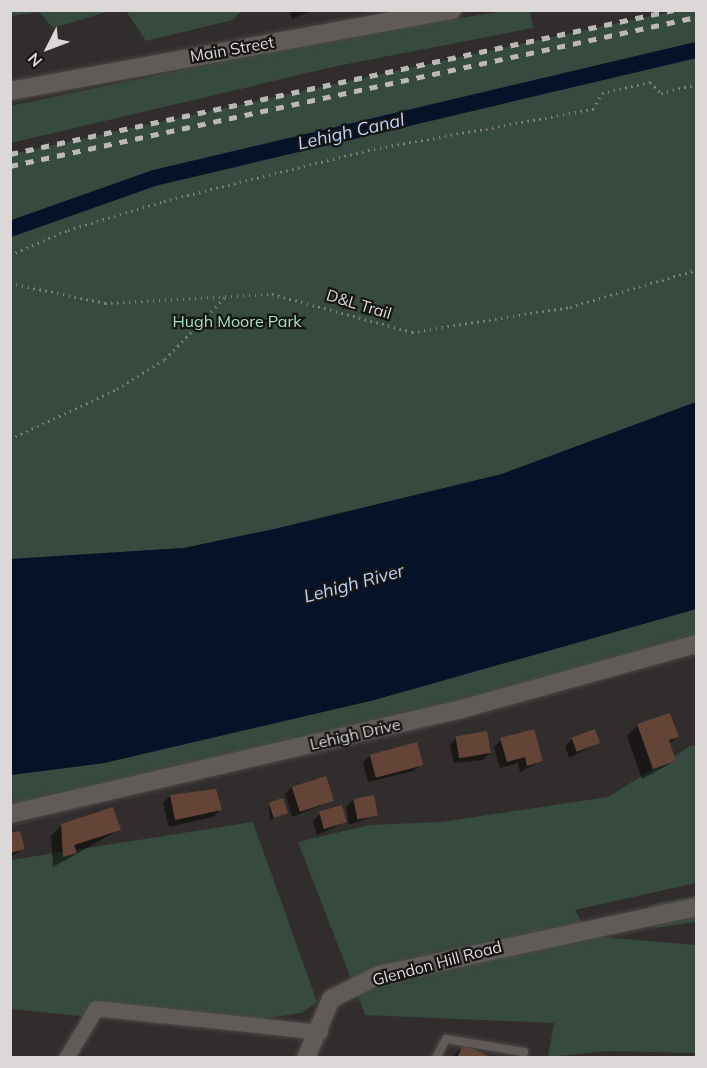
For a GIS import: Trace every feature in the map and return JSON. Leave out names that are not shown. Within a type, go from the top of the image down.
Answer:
[{"type":"street","name":"Main Street","points":[[10,91],[453,10]]},
{"type":"street","name":"Lehigh Drive","points":[[10,814],[458,711],[696,644]]},
{"type":"street","name":"Glendon Hill Road","points":[[306,1058],[320,1032],[331,999],[379,975],[696,907]]},
{"type":"street","points":[[66,1058],[96,1008],[320,1032]]},
{"type":"lane","points":[[436,1058],[446,1039],[524,1052],[522,1058]]},
{"type":"path","points":[[10,255],[68,230],[176,198],[368,150],[593,110],[602,93],[650,82],[661,93],[696,84]]},
{"type":"path","name":"D&L Trail","points":[[10,283],[105,303],[272,294],[412,332],[570,307],[696,270]]},
{"type":"path","points":[[10,439],[117,388],[165,358],[225,297]]},
{"type":"green space","points":[[110,10],[53,28],[39,12],[11,16],[10,11]]},
{"type":"green space","points":[[126,11],[241,11],[233,20],[146,41]]},
{"type":"green space","points":[[504,11],[530,11],[533,28],[337,66],[11,143],[10,106],[330,39]]},
{"type":"green space","name":"Hugh Moore Park","points":[[674,11],[696,11],[696,402],[502,474],[279,528],[184,548],[11,559],[11,154]]},
{"type":"green space","points":[[696,609],[696,644],[11,814],[10,775],[104,763],[374,700]]},
{"type":"green space","points":[[692,745],[696,747],[696,883],[575,910],[590,936],[696,945],[696,1053],[609,1051],[548,1057],[554,1023],[365,1015],[298,842],[370,825],[441,822],[608,797]]},
{"type":"green space","points":[[253,822],[317,1002],[302,1013],[198,1028],[11,1009],[11,860]]},
{"type":"green space","points":[[696,896],[696,922],[655,928],[650,905]]},
{"type":"water","name":"Lehigh River","points":[[696,402],[696,609],[374,700],[104,763],[11,775],[11,559],[184,548],[279,528],[502,474]]},
{"type":"building","points":[[670,713],[679,737],[669,740],[676,761],[653,769],[637,724]]},
{"type":"building","points":[[534,729],[543,761],[527,766],[525,757],[507,762],[500,738]]},
{"type":"building","points":[[595,729],[600,743],[577,752],[572,738]]},
{"type":"building","points":[[487,731],[491,753],[459,758],[455,737]]},
{"type":"building","points":[[417,742],[423,765],[376,778],[370,755]]},
{"type":"building","points":[[326,776],[334,801],[300,812],[292,787]]},
{"type":"building","points":[[216,789],[222,810],[175,820],[170,795]]},
{"type":"building","points":[[374,795],[378,816],[357,820],[353,799]]},
{"type":"building","points":[[283,798],[288,813],[274,818],[269,803]]},
{"type":"building","points":[[342,805],[347,822],[324,829],[319,812]]},
{"type":"building","points":[[113,807],[121,830],[74,845],[77,853],[63,857],[61,824]]},
{"type":"building","points":[[20,831],[25,849],[10,853],[10,833]]},
{"type":"building","points":[[463,1044],[493,1058],[457,1058]]},
{"type":"waterway","name":"Lehigh Canal","points":[[10,229],[154,178],[696,50]]},
{"type":"railway","points":[[10,154],[674,10]]},
{"type":"railway","points":[[10,166],[696,17]]}]
